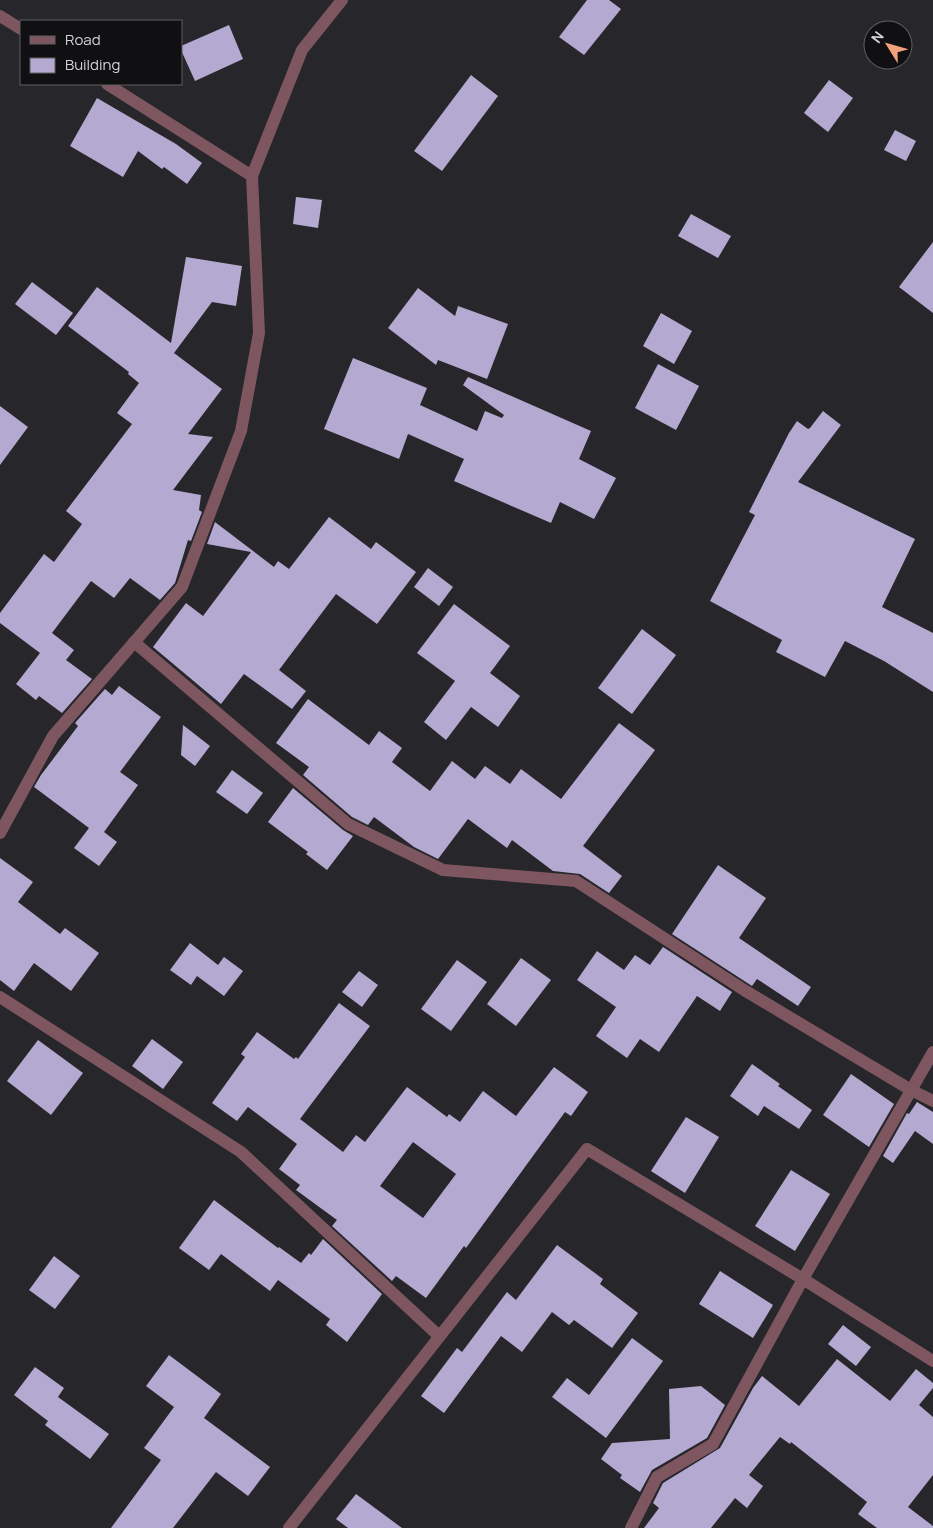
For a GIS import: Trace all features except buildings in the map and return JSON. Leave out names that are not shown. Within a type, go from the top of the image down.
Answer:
[{"type":"street","points":[[0,833],[53,736],[182,586],[241,431],[259,333],[252,176],[302,50],[342,0]]},
{"type":"street","points":[[0,16],[20,28]]},
{"type":"street","points":[[109,85],[252,176]]},
{"type":"street","points":[[134,642],[348,824],[444,870],[576,881],[744,990],[911,1090],[933,1101]]},
{"type":"street","points":[[0,997],[241,1152],[439,1336]]},
{"type":"street","points":[[631,1528],[657,1477],[713,1444],[803,1279],[933,1052]]},
{"type":"street","points":[[290,1528],[587,1150],[803,1279],[933,1360]]}]
